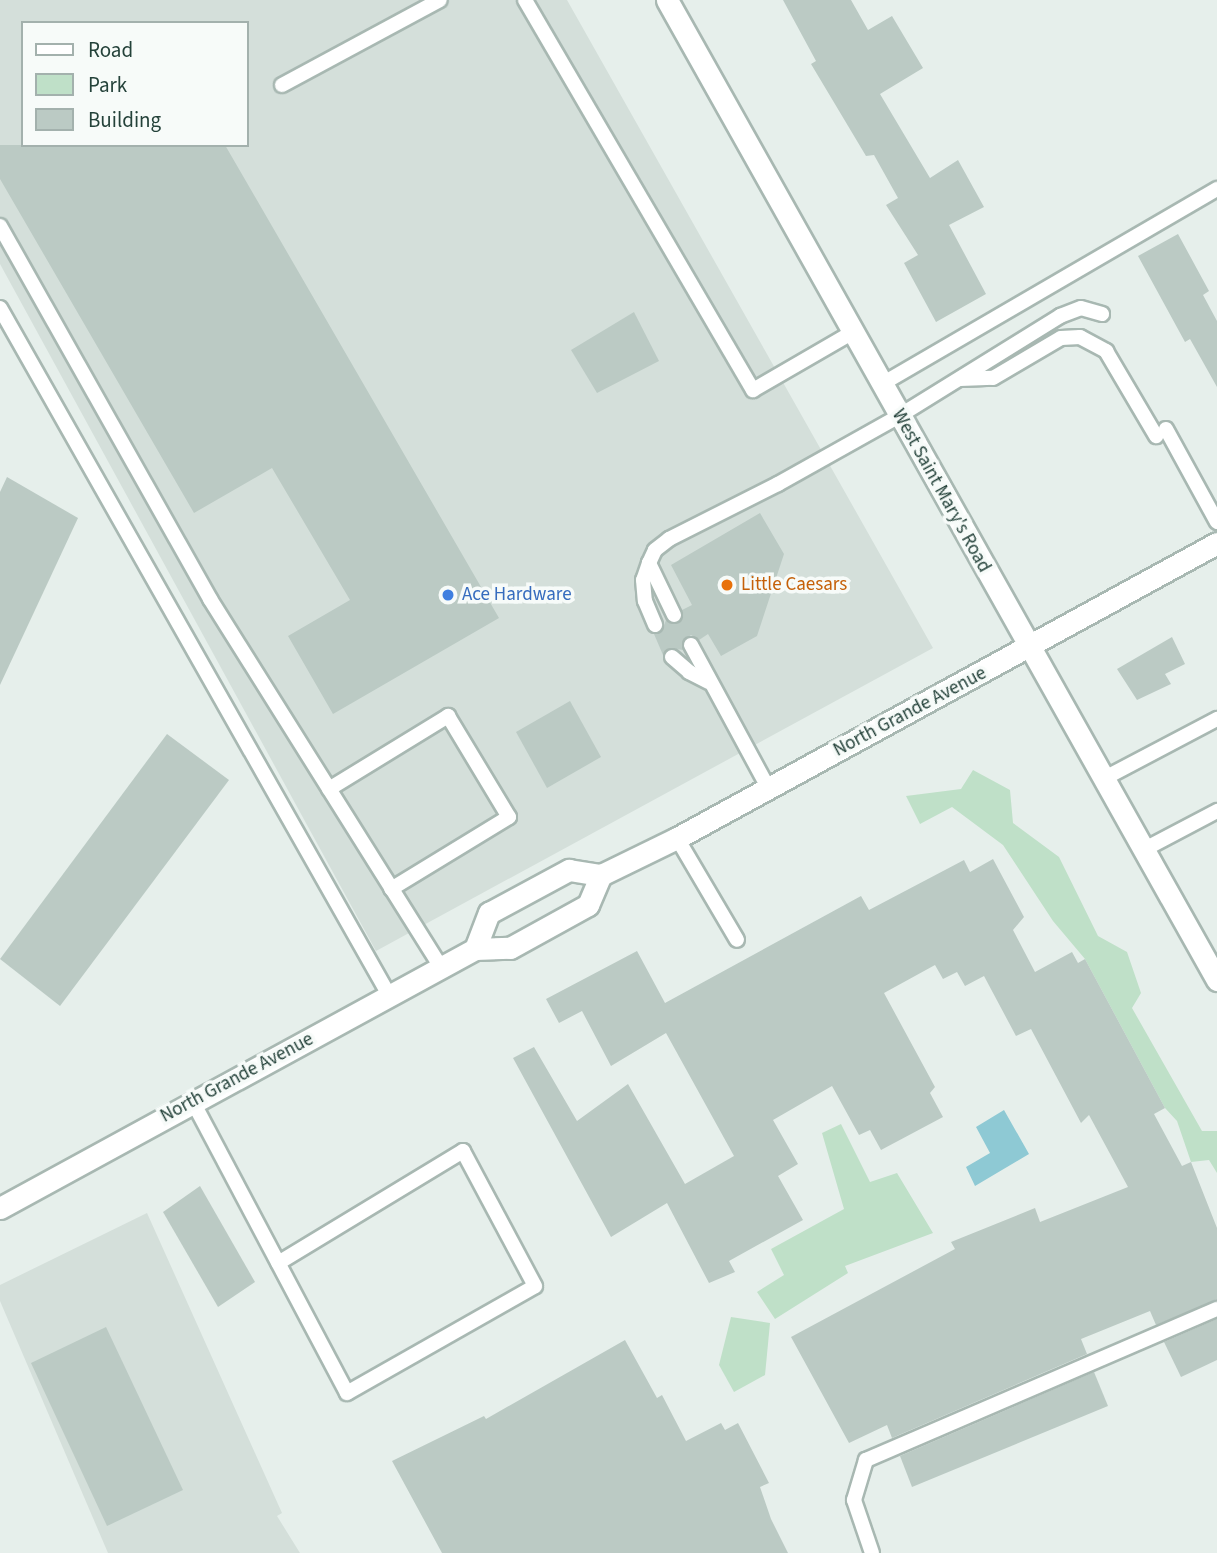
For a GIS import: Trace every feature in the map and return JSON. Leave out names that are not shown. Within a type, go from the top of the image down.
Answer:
[{"type":"main road","name":"West Saint Mary's Road","points":[[667,0],[1217,980]]},
{"type":"main road","name":"North Grande Avenue","points":[[0,1208],[475,949],[510,948],[588,905],[601,875],[769,789],[1217,543]]},
{"type":"main road","points":[[475,949],[489,913],[569,870],[601,875]]},
{"type":"lane","points":[[282,85],[440,0]]},
{"type":"lane","points":[[525,0],[753,390],[853,332]]},
{"type":"lane","points":[[882,384],[1217,189]]},
{"type":"lane","points":[[0,226],[210,599],[441,967]]},
{"type":"lane","points":[[655,625],[645,601],[643,580],[655,550],[669,539],[778,484],[899,416],[1060,316],[1081,308],[1102,314]]},
{"type":"lane","points":[[0,309],[389,995]]},
{"type":"lane","points":[[960,379],[993,377],[1060,338],[1080,337],[1106,351],[1217,522]]},
{"type":"lane","points":[[649,563],[674,615]]},
{"type":"lane","points":[[691,645],[769,789]]},
{"type":"lane","points":[[672,657],[688,672],[709,682]]},
{"type":"lane","points":[[329,789],[447,716],[509,817],[391,889]]},
{"type":"lane","points":[[1103,779],[1217,719]]},
{"type":"lane","points":[[1143,850],[1217,811]]},
{"type":"lane","points":[[677,838],[737,940]]},
{"type":"lane","points":[[193,1101],[346,1393],[535,1286],[463,1151],[278,1263]]},
{"type":"lane","points":[[872,1553],[854,1500],[866,1460],[1217,1309]]},
{"type":"shaded area","points":[[0,0],[567,0],[933,648],[376,951],[0,264]]},
{"type":"shaded area","points":[[147,1213],[282,1513],[277,1516],[300,1553],[108,1553],[0,1301],[0,1285]]},
{"type":"green space","points":[[973,770],[1010,790],[1013,823],[1059,857],[1098,936],[1127,952],[1141,993],[1132,1008],[1202,1131],[1217,1131],[1217,1173],[1209,1160],[1191,1162],[1177,1121],[1165,1108],[1085,959],[1053,921],[1003,845],[952,807],[920,824],[906,796],[961,789]]},
{"type":"green space","points":[[841,1124],[870,1182],[897,1173],[933,1233],[845,1266],[848,1273],[775,1319],[757,1292],[784,1275],[771,1249],[844,1209],[822,1133]]},
{"type":"green space","points":[[731,1317],[770,1323],[765,1375],[734,1392],[719,1365]]},
{"type":"water","points":[[1004,1110],[1029,1154],[975,1186],[966,1167],[990,1153],[976,1127]]},
{"type":"building","points":[[783,0],[851,0],[868,30],[892,16],[923,68],[880,94],[930,178],[958,160],[984,207],[949,225],[986,294],[936,322],[904,263],[918,255],[886,205],[898,198],[874,155],[866,156],[811,64],[816,61]]},
{"type":"building","points":[[0,145],[226,147],[499,618],[333,714],[288,636],[350,600],[272,468],[194,513],[0,179]]},
{"type":"building","points":[[1178,234],[1209,291],[1203,295],[1217,321],[1217,387],[1190,339],[1185,342],[1138,256]]},
{"type":"building","points":[[634,312],[659,361],[597,393],[571,350]]},
{"type":"building","points":[[7,477],[78,518],[0,685],[0,492]]},
{"type":"building","name":"Little Caesars","points":[[760,513],[784,554],[757,636],[721,656],[708,634],[699,640],[691,635],[683,641],[683,650],[670,648],[663,655],[654,634],[662,631],[666,620],[673,624],[679,623],[683,616],[682,610],[692,605],[671,565]]},
{"type":"building","points":[[1172,637],[1185,664],[1165,674],[1171,684],[1137,700],[1117,669]]},
{"type":"building","points":[[570,701],[601,757],[547,788],[516,732]]},
{"type":"building","points":[[167,734],[229,780],[60,1006],[0,959]]},
{"type":"building","points":[[993,859],[1024,917],[1013,930],[1035,972],[1072,952],[1078,963],[1085,959],[1165,1108],[1154,1114],[1182,1166],[1191,1162],[1217,1228],[1217,1300],[1156,1325],[1150,1311],[1081,1339],[1087,1354],[892,1438],[887,1425],[849,1443],[791,1337],[955,1249],[951,1242],[1035,1208],[1040,1222],[1128,1187],[1089,1115],[1081,1123],[1031,1029],[1016,1036],[984,976],[965,986],[957,972],[943,979],[935,965],[884,993],[935,1087],[930,1093],[943,1117],[881,1150],[870,1130],[859,1135],[832,1086],[773,1120],[798,1164],[778,1176],[803,1220],[729,1261],[735,1272],[709,1283],[667,1203],[611,1237],[513,1058],[534,1047],[577,1121],[628,1084],[685,1184],[734,1156],[666,1033],[611,1066],[582,1011],[559,1023],[546,999],[637,951],[665,1003],[861,896],[869,910],[964,860],[970,872]]},
{"type":"building","points":[[200,1186],[255,1282],[218,1307],[163,1212]]},
{"type":"building","points":[[1217,1319],[1217,1360],[1181,1377],[1164,1342]]},
{"type":"building","points":[[106,1327],[183,1490],[107,1526],[31,1363]]},
{"type":"building","points":[[625,1340],[657,1398],[662,1395],[686,1441],[721,1423],[725,1430],[738,1423],[769,1483],[760,1487],[771,1519],[788,1553],[442,1553],[392,1461],[484,1416],[486,1419]]},
{"type":"building","points":[[1094,1372],[1108,1406],[912,1487],[900,1456]]},
{"type":"place","name":"Little Caesars","points":[[727,585]]},
{"type":"place","name":"Ace Hardware","points":[[448,595]]}]
